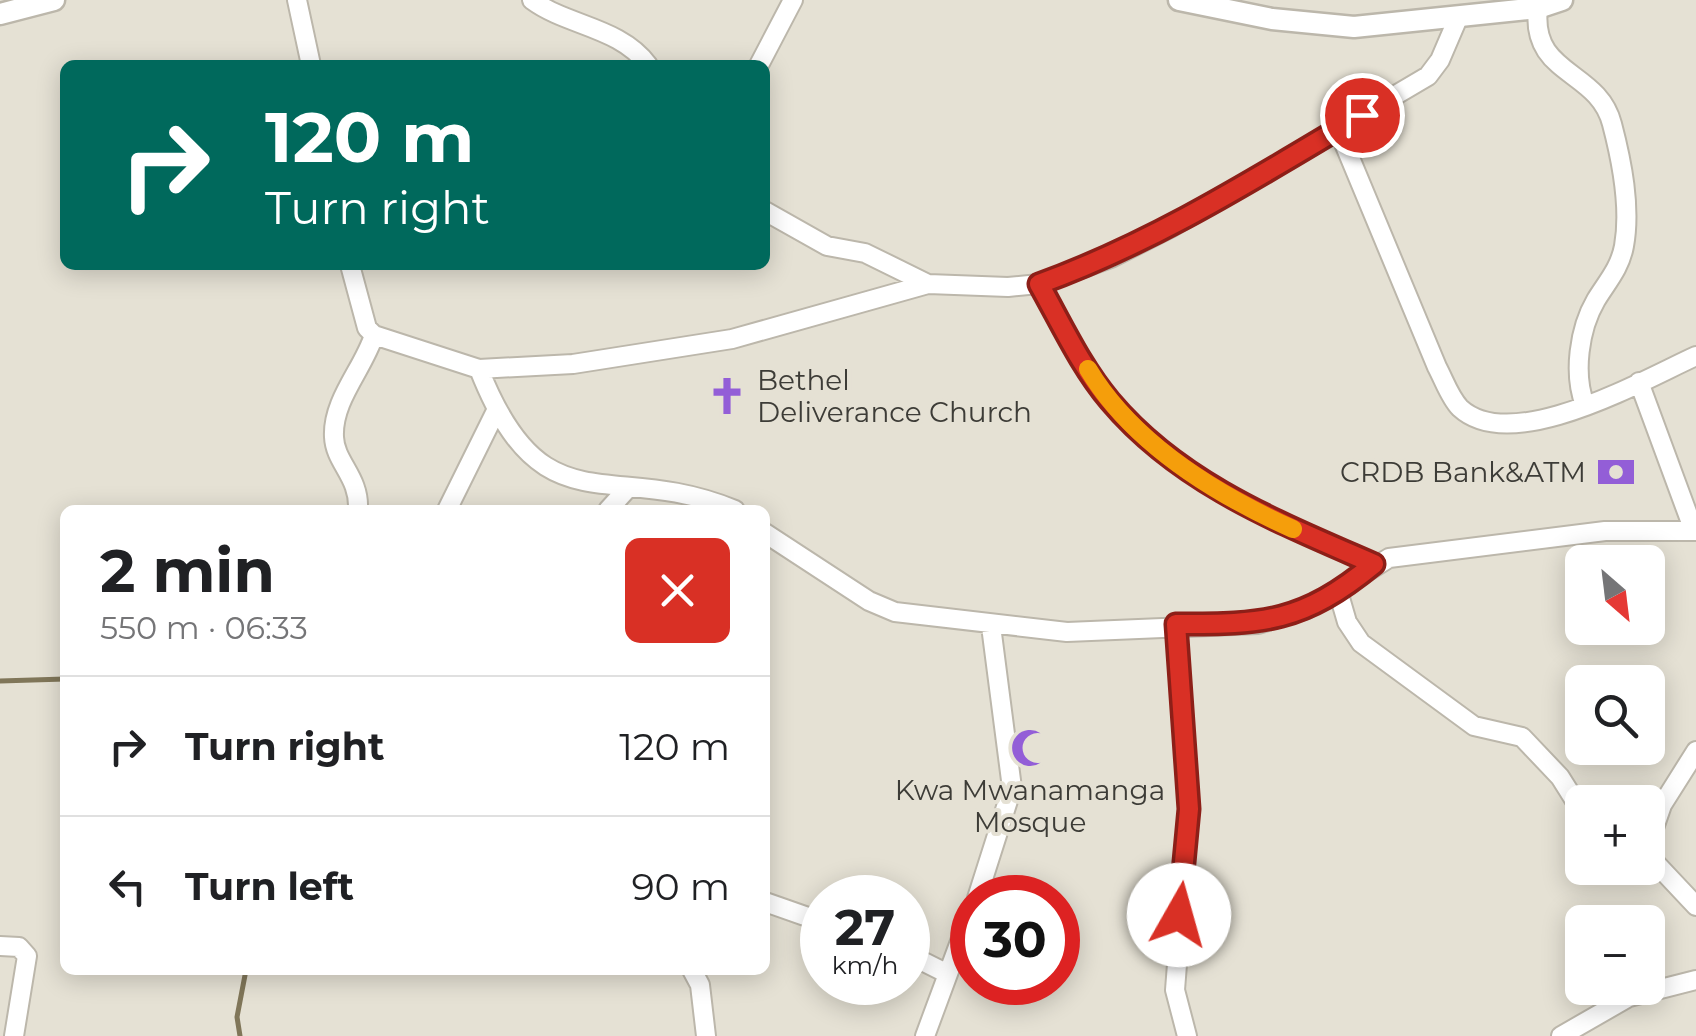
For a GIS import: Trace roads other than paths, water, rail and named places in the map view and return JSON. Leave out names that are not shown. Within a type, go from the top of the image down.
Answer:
[{"type":"street","points":[[0,14],[54,0]]},
{"type":"street","points":[[297,0],[310,60]]},
{"type":"street","points":[[532,0],[548,12],[602,30],[641,60]]},
{"type":"street","points":[[762,60],[793,0]]},
{"type":"street","points":[[1180,0],[1272,18],[1354,27],[1538,8],[1562,0]]},
{"type":"street","points":[[1538,8],[1536,28],[1551,60],[1590,87],[1606,105],[1626,203],[1624,250],[1616,272],[1595,302],[1580,349],[1580,390],[1586,405]]},
{"type":"street","points":[[351,270],[367,328],[374,334],[479,369],[573,364],[732,339],[928,284],[1039,284],[1111,258],[1170,228],[1428,76],[1440,60],[1458,18]]},
{"type":"street","points":[[1338,130],[1416,320],[1457,405],[1488,420],[1517,423],[1557,418],[1696,356]]},
{"type":"street","points":[[770,213],[827,246],[865,253],[928,284]]},
{"type":"street","points":[[1039,284],[1095,380],[1147,438],[1238,503],[1374,564]]},
{"type":"street","points":[[358,505],[359,490],[333,440],[338,412],[374,334]]},
{"type":"street","points":[[479,369],[496,411],[534,460],[556,474],[588,484],[662,488],[718,505]]},
{"type":"street","points":[[770,536],[869,601],[895,612],[1066,632],[1176,624],[1258,624],[1308,609],[1374,564],[1422,552],[1605,531],[1695,531],[1639,382]]},
{"type":"street","points":[[449,505],[496,411]]},
{"type":"street","points":[[613,505],[628,488]]},
{"type":"street","points":[[1338,590],[1347,622],[1361,642],[1474,726],[1522,738],[1537,750],[1565,789]]},
{"type":"street","points":[[1176,624],[1189,809],[1175,990],[1187,1036]]},
{"type":"street","points":[[984,875],[1012,788],[991,626]]},
{"type":"street","points":[[1665,800],[1696,751]]},
{"type":"street","points":[[1665,873],[1696,906]]},
{"type":"street","points":[[770,904],[800,914]]},
{"type":"street","points":[[0,946],[19,947],[27,956],[14,1036]]},
{"type":"street","points":[[930,965],[948,974]]},
{"type":"street","points":[[924,1036],[950,968]]},
{"type":"street","points":[[695,975],[700,985],[706,1036]]},
{"type":"street","points":[[1562,1036],[1629,997],[1696,980]]},
{"type":"waterway","points":[[0,681],[60,679]]},
{"type":"waterway","points":[[240,1036],[237,1017],[245,975]]},
{"type":"place","name":"Bethel Deliverance Church","points":[[727,396]]},
{"type":"place","name":"CRDB Bank&ATM","points":[[1616,472]]},
{"type":"place","name":"Kwa Mwanamanga Mosque","points":[[1030,748]]}]
